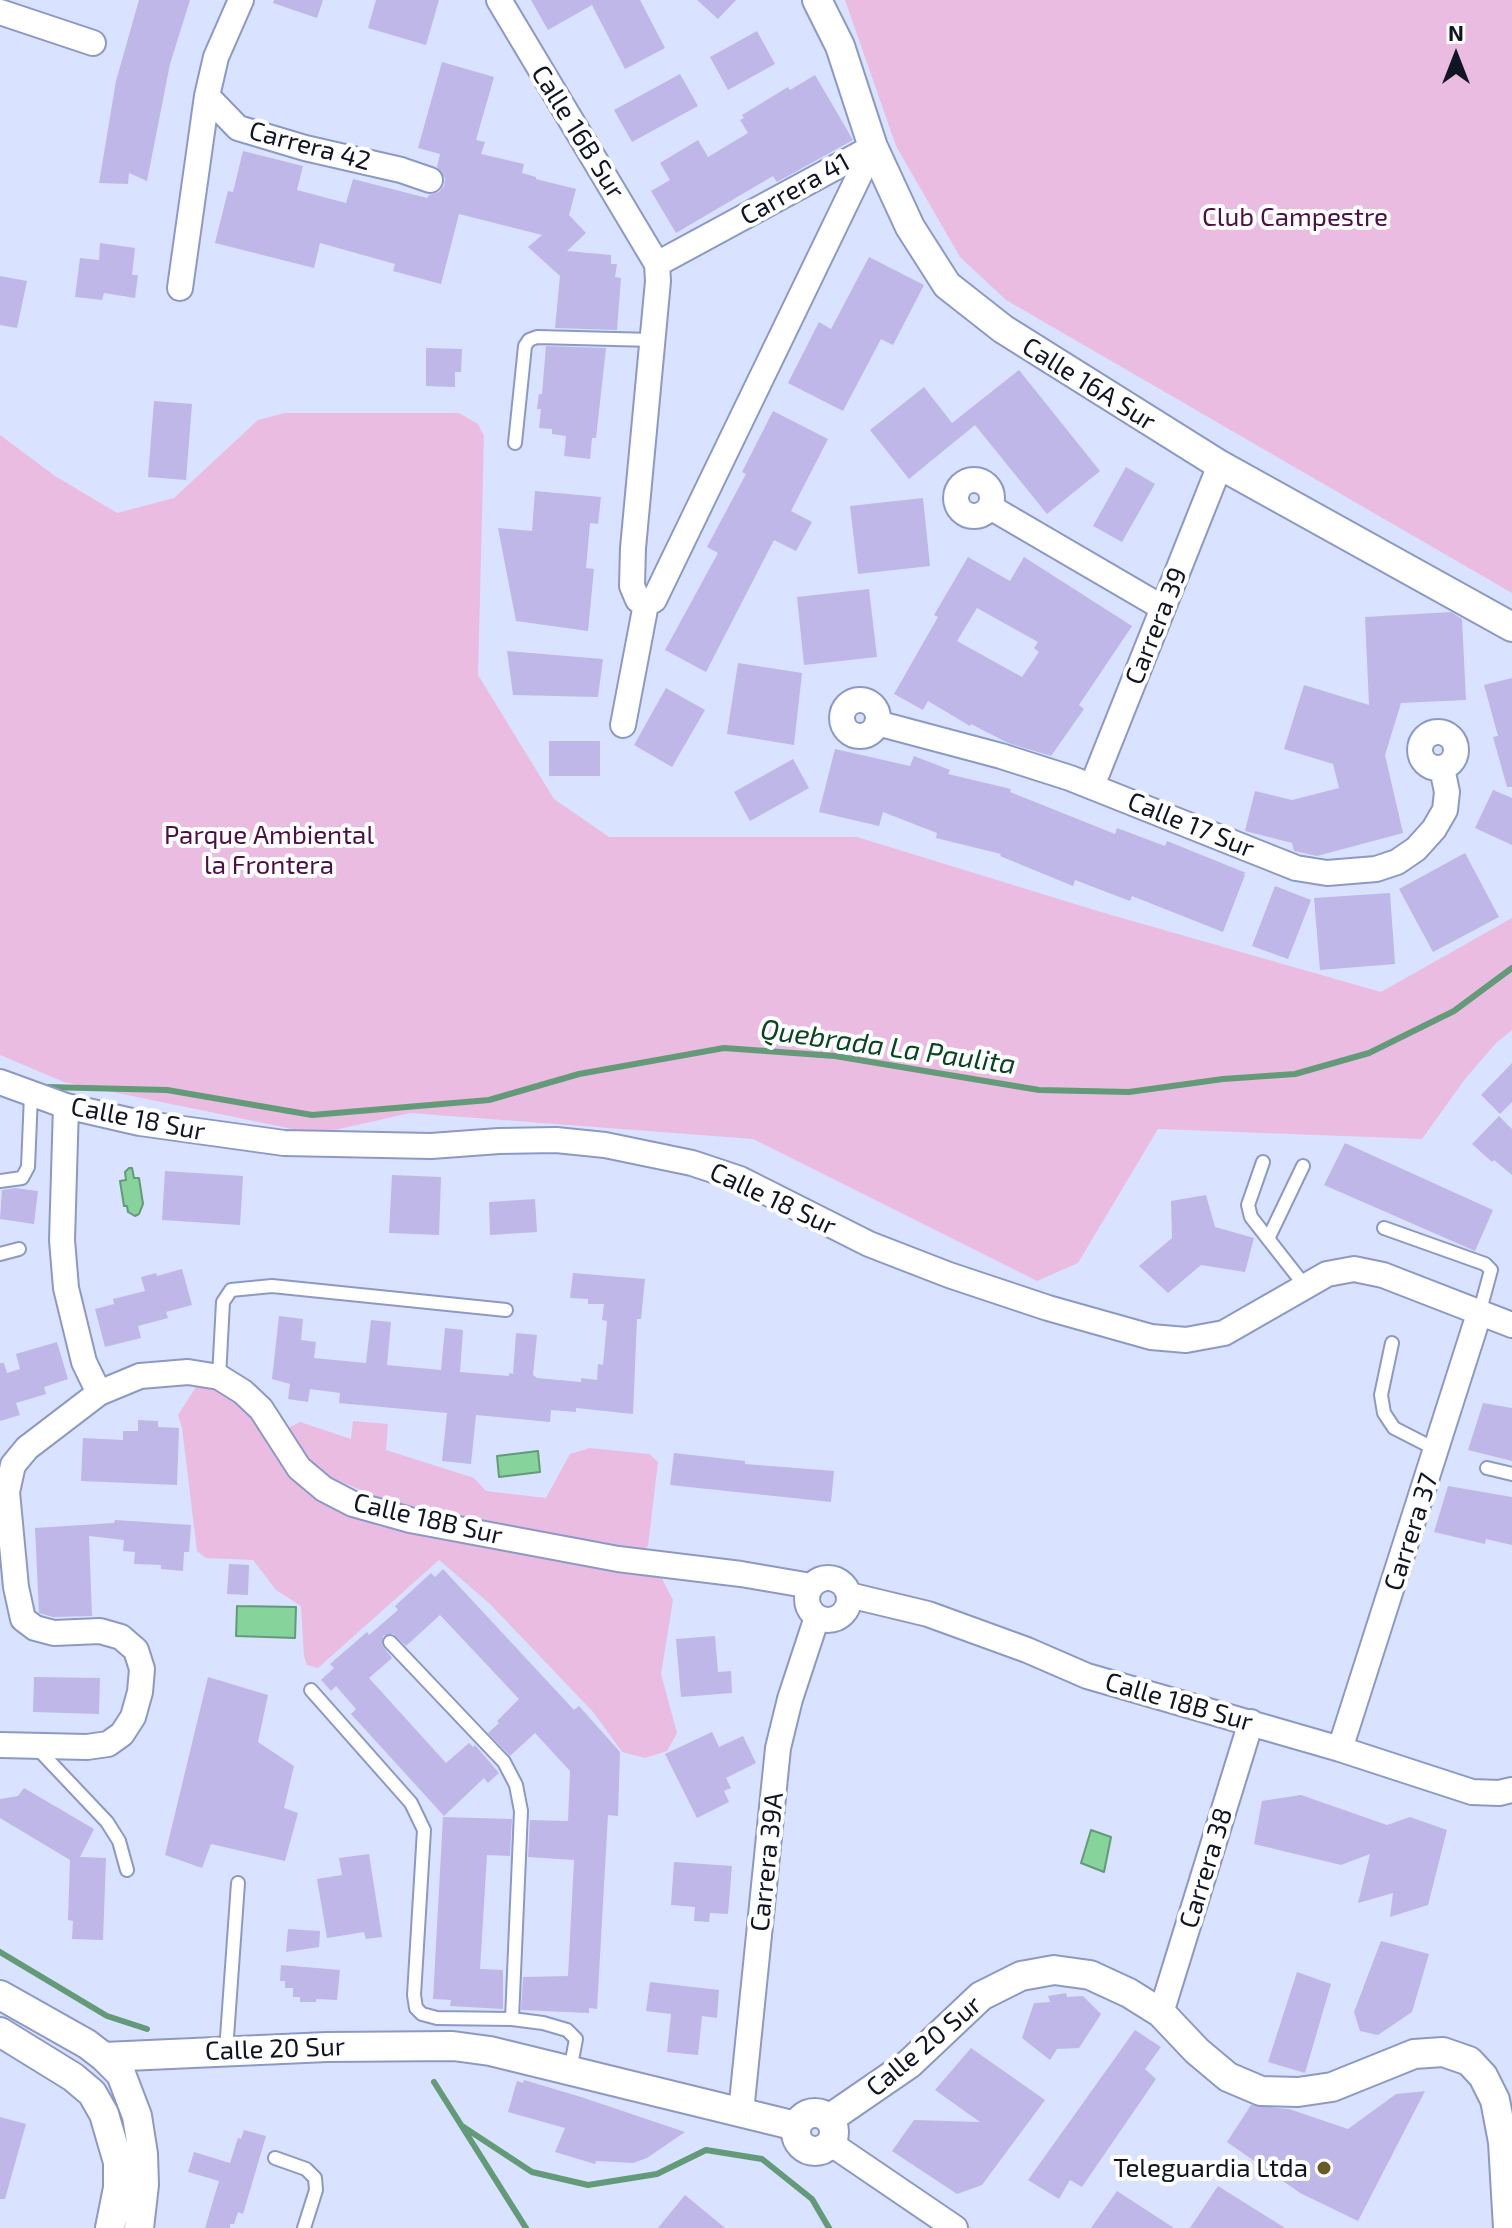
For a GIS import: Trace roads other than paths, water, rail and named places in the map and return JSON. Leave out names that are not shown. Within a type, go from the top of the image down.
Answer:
[{"type":"street","points":[[180,288],[207,96],[216,57],[241,0]]},
{"type":"street","name":"Calle 16B Sur","points":[[499,0],[657,264]]},
{"type":"street","name":"Calle 16A Sur","points":[[817,0],[840,46],[873,147],[910,227],[947,285],[1003,329],[1220,465],[1512,627]]},
{"type":"street","points":[[0,12],[93,43]]},
{"type":"street","name":"Carrera 42","points":[[207,96],[238,128],[430,180]]},
{"type":"street","name":"Carrera 41","points":[[657,264],[873,147]]},
{"type":"street","name":"Carrera 41","points":[[623,725],[646,604],[654,600],[873,147]]},
{"type":"street","points":[[646,604],[638,600],[632,586],[633,548],[653,340],[657,264]]},
{"type":"street","name":"Carrera 39","points":[[1092,786],[1220,465]]},
{"type":"street","points":[[990,507],[1163,608]]},
{"type":"street","name":"Calle 17 Sur","points":[[877,723],[1001,756],[1092,786],[1296,868],[1327,873],[1376,869],[1397,862],[1416,849],[1434,829],[1445,810],[1447,792],[1442,768]]},
{"type":"street","name":"Calle 18 Sur","points":[[0,1082],[66,1106],[140,1123],[284,1143],[431,1146],[556,1140],[605,1145],[692,1163],[740,1179],[869,1244],[949,1275],[1048,1308],[1151,1337],[1186,1340],[1224,1333],[1327,1274],[1354,1269],[1383,1275],[1512,1325]]},
{"type":"street","points":[[66,1106],[62,1240],[66,1288],[84,1362],[99,1393]]},
{"type":"street","name":"Carrera 37","points":[[1340,1749],[1479,1314]]},
{"type":"street","name":"Calle 18B Sur","points":[[3,1490],[13,1465],[27,1448],[99,1393],[140,1376],[188,1372],[219,1377],[243,1392],[261,1409],[299,1468],[324,1489],[353,1504],[410,1520],[618,1559],[811,1586]]},
{"type":"street","points":[[0,1745],[87,1747],[108,1744],[122,1734],[133,1717],[142,1669],[136,1650],[121,1637],[100,1631],[54,1633],[35,1628],[23,1619],[3,1490]]},
{"type":"street","points":[[829,1578],[842,1583],[849,1595],[843,1614],[830,1620],[817,1617],[807,1599],[811,1586],[829,1578]]},
{"type":"street","name":"Calle 18B Sur","points":[[849,1595],[928,1614],[1027,1650],[1087,1676],[1251,1722],[1472,1792],[1512,1790]]},
{"type":"street","name":"Carrera 39A","points":[[741,2112],[778,1748],[790,1699],[817,1617]]},
{"type":"street","name":"Carrera 38","points":[[1161,2013],[1251,1722]]},
{"type":"street","name":"Calle 20 Sur","points":[[104,2057],[453,2046],[490,2051],[796,2126],[808,2114],[819,2113],[830,2131],[909,2064],[981,1996],[1021,1976],[1054,1970],[1090,1975],[1129,1993],[1161,2013],[1197,2051],[1228,2077],[1261,2091],[1298,2092],[1332,2087],[1414,2054],[1443,2052],[1469,2061],[1483,2076],[1495,2100],[1503,2142],[1508,2228]]},
{"type":"street","points":[[0,1995],[104,2057],[121,2074],[137,2116],[143,2154],[144,2185],[139,2228]]},
{"type":"street","points":[[0,2032],[73,2077],[92,2093],[104,2114],[118,2162],[118,2188],[110,2228]]},
{"type":"street","name":"Calle 20 Sur","points":[[129,2092],[176,2053]]},
{"type":"street","points":[[830,2131],[955,2228]]},
{"type":"lane","points":[[515,443],[525,346],[529,340],[537,337],[653,340]]},
{"type":"lane","points":[[0,1181],[22,1178],[28,1167],[31,1095]]},
{"type":"lane","points":[[1263,1162],[1248,1205],[1251,1217],[1305,1286]]},
{"type":"lane","points":[[1268,1239],[1303,1166]]},
{"type":"lane","points":[[1384,1228],[1485,1264],[1491,1270],[1479,1314]]},
{"type":"lane","points":[[0,1254],[19,1249]]},
{"type":"lane","points":[[219,1377],[223,1302],[231,1290],[272,1286],[506,1310]]},
{"type":"lane","points":[[1392,1343],[1381,1395],[1384,1413],[1394,1428],[1437,1450]]},
{"type":"lane","points":[[1487,1468],[1512,1474]]},
{"type":"lane","points":[[390,1642],[504,1762],[516,1785],[521,1811],[512,2019]]},
{"type":"lane","points":[[311,1690],[411,1803],[424,1830],[414,1995],[416,2008],[422,2014],[437,2018],[512,2019],[567,2030],[576,2039],[570,2071]]},
{"type":"lane","points":[[35,1746],[107,1822],[119,1841],[127,1870]]},
{"type":"lane","points":[[226,2051],[238,1883]]},
{"type":"lane","points":[[275,2158],[306,2169],[315,2178],[316,2190],[304,2228]]},
{"type":"waterway","name":"Quebrada La Paulita","points":[[46,1087],[167,1090],[312,1115],[489,1100],[579,1074],[724,1048],[835,1056],[1039,1090],[1129,1092],[1223,1079],[1295,1074],[1369,1053],[1454,1011],[1512,968]]},
{"type":"waterway","points":[[0,1952],[107,2016],[147,2029]]},
{"type":"waterway","points":[[434,2082],[526,2228]]},
{"type":"waterway","points":[[462,2126],[532,2172],[588,2185],[657,2174],[706,2150],[762,2159],[812,2199],[829,2228]]},
{"type":"place","name":"Teleguardia Ltda","points":[[1324,2168]]},
{"type":"park label","name":"Club Campestre","points":[[1295,217]]},
{"type":"park label","name":"Parque Ambiental la Frontera","points":[[269,850]]}]
